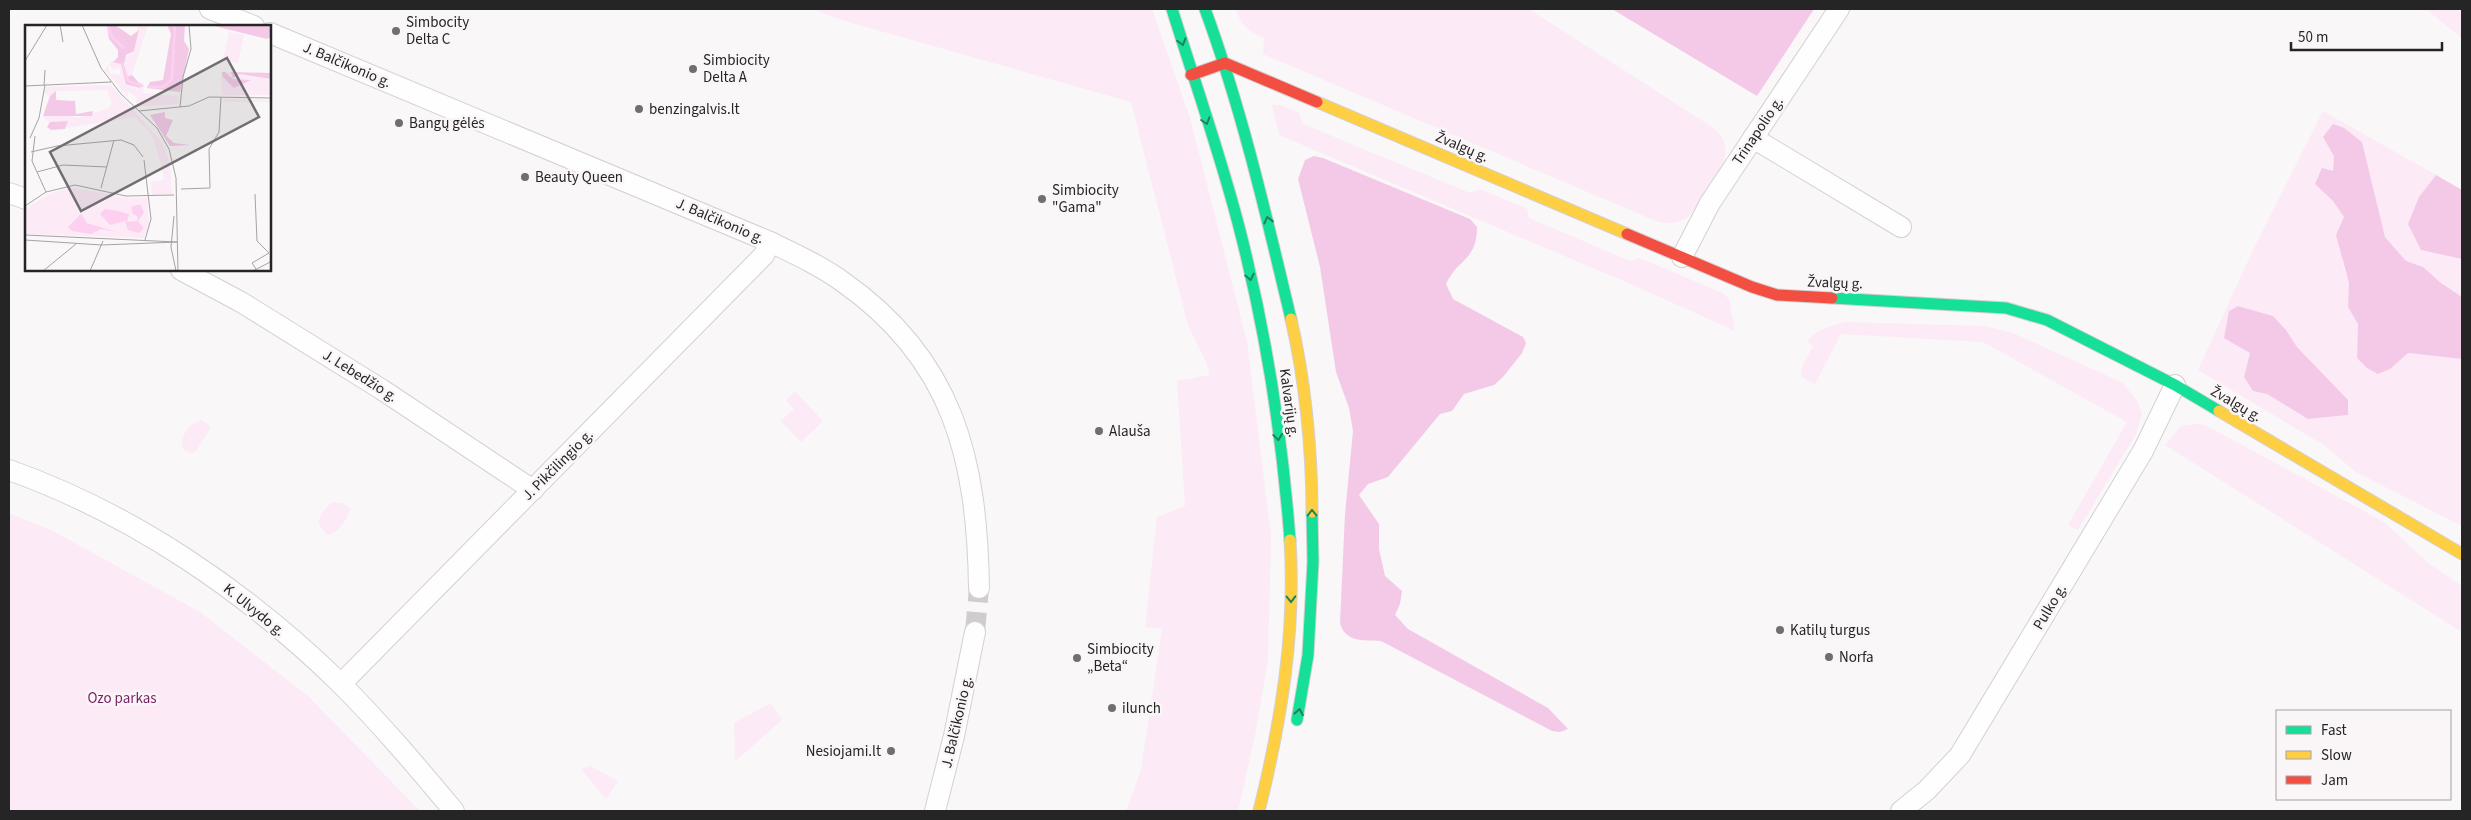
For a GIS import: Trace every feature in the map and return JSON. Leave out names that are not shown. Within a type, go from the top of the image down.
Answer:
[{"type":"main road","name":"Kalvarijų g.","points":[[1172,9],[1191,75],[1229,189],[1275,356],[1288,512],[1292,602],[1280,718],[1259,811]]},
{"type":"main road","name":"Kalvarijų g.","points":[[1204,9],[1224,63],[1249,144],[1299,352],[1312,486],[1313,562],[1308,655],[1296,730]]},
{"type":"main road","points":[[1191,75],[1224,63]]},
{"type":"main road","name":"Žvalgų g.","points":[[1224,63],[1752,287],[1777,295],[1967,304],[2006,308],[2047,320],[2174,385],[2462,554]]},
{"type":"main road","points":[[1275,356],[1299,352]]},
{"type":"street","points":[[210,9],[251,25]]},
{"type":"street","name":"Trinapolio g.","points":[[1682,257],[1710,203],[1839,9]]},
{"type":"street","name":"J. Balčikonio g.","points":[[271,33],[770,242],[842,281],[867,300],[924,359],[949,405],[959,435],[976,520],[979,588]]},
{"type":"street","points":[[1753,138],[1901,227]]},
{"type":"street","points":[[9,193],[25,199]]},
{"type":"street","name":"J. Pikčilingio g.","points":[[341,684],[764,256],[770,242]]},
{"type":"street","name":"J. Lebedžio g.","points":[[183,271],[241,302],[373,384],[533,490]]},
{"type":"street","name":"Pulko g.","points":[[1901,811],[1927,790],[1960,755],[2143,451],[2174,385]]},
{"type":"street","name":"K. Ulvydo g.","points":[[9,470],[81,500],[134,528],[191,562],[256,610],[341,684],[420,770],[454,811]]},
{"type":"street","name":"J. Balčikonio g.","points":[[935,811],[954,736],[975,632]]},
{"type":"green space","points":[[812,9],[1152,9],[1190,118],[1247,342],[1271,536],[1268,660],[1255,735],[1238,811],[1126,811],[1141,770],[1162,629],[1145,627],[1157,517],[1185,506],[1177,381],[1210,375],[1207,364],[1188,325],[1131,102],[845,21]]},
{"type":"green space","points":[[1236,9],[1529,9],[1712,127],[1720,135],[1724,143],[1724,160],[1716,177],[1689,216],[1675,222],[1656,221],[1263,54],[1264,38],[1246,27],[1240,20]]},
{"type":"green space","points":[[2426,9],[2462,9],[2462,38]]},
{"type":"green space","points":[[1272,105],[1280,105],[1299,113],[1303,124],[1470,193],[1480,189],[1527,209],[1529,218],[1630,261],[1639,258],[1723,293],[1729,299],[1735,331],[1640,288],[1279,135]]},
{"type":"green space","points":[[2323,111],[2436,175],[2419,197],[2421,250],[2462,259],[2462,297],[2441,283],[2423,267],[2406,261],[2385,237],[2362,142],[2334,156],[2333,172],[2315,184],[2333,201],[2344,217],[2342,262],[2349,283],[2348,307],[2358,324],[2357,358],[2390,369],[2408,353],[2462,359],[2462,526],[2356,472],[2324,445],[2198,370],[2253,250]],"holes":[[[2238,306],[2273,316],[2286,330],[2297,347],[2348,400],[2348,415],[2308,419],[2267,394],[2253,391],[2244,377],[2250,353]]]},
{"type":"green space","points":[[1845,322],[1984,326],[2013,333],[2123,383],[2138,402],[2142,414],[2136,434],[2078,530],[2068,525],[2127,422],[1983,342],[1841,334],[1815,384],[1802,377],[1801,369],[1813,346],[1807,342],[1810,338],[1824,329]]},
{"type":"green space","points":[[795,391],[823,421],[801,442],[781,421],[794,409],[786,400]]},
{"type":"green space","points":[[201,420],[209,425],[210,429],[196,451],[191,453],[183,449],[182,440],[189,428]]},
{"type":"green space","points":[[2196,424],[2207,426],[2384,522],[2428,563],[2462,586],[2462,632],[2165,445],[2181,426]]},
{"type":"green space","points":[[332,502],[343,503],[351,509],[339,529],[327,535],[318,523],[322,513]]},
{"type":"green space","name":"Ozo parkas","points":[[9,513],[53,531],[200,612],[309,697],[420,811],[9,811]]},
{"type":"green space","points":[[771,703],[782,720],[735,761],[734,723]]},
{"type":"green space","points":[[590,766],[618,781],[606,799],[581,769]]},
{"type":"shaded area","points":[[1612,9],[1814,9],[1757,96]]},
{"type":"shaded area","points":[[2333,124],[2344,128],[2362,142],[2385,237],[2406,261],[2423,267],[2441,283],[2462,297],[2462,359],[2408,353],[2390,369],[2378,374],[2367,368],[2357,358],[2358,324],[2348,307],[2349,283],[2336,235],[2344,217],[2333,201],[2315,184],[2322,168],[2333,171],[2334,156],[2323,137]]},
{"type":"shaded area","points":[[1314,156],[1323,158],[1470,219],[1477,227],[1474,247],[1466,259],[1455,269],[1446,284],[1453,299],[1523,337],[1526,343],[1522,353],[1503,377],[1494,385],[1464,394],[1452,411],[1440,414],[1388,477],[1368,484],[1359,495],[1379,524],[1379,549],[1385,576],[1402,591],[1400,604],[1395,615],[1408,629],[1548,708],[1568,729],[1560,732],[1552,731],[1381,641],[1362,640],[1351,637],[1346,634],[1340,623],[1345,514],[1353,431],[1349,408],[1336,372],[1320,267],[1298,179],[1305,160]]},
{"type":"shaded area","points":[[2436,175],[2462,190],[2462,259],[2421,250],[2408,224],[2419,197]]},
{"type":"shaded area","points":[[2238,306],[2273,316],[2286,330],[2297,347],[2348,400],[2348,415],[2308,419],[2267,394],[2253,391],[2244,377],[2250,353],[2224,338],[2229,311]]},
{"type":"tunnel","points":[[975,632],[979,588]]},
{"type":"traffic: fast","points":[[1172,9],[1215,142],[1248,262],[1271,380],[1287,500],[1290,540]]},
{"type":"traffic: fast","points":[[1205,9],[1242,124],[1263,201],[1291,319]]},
{"type":"traffic: fast","points":[[1832,298],[2006,308],[2047,320],[2175,385],[2219,411]]},
{"type":"traffic: fast","points":[[1297,720],[1308,655],[1313,562],[1312,512]]},
{"type":"traffic: slow","points":[[1317,102],[1627,234]]},
{"type":"traffic: slow","points":[[1291,319],[1307,415],[1312,512]]},
{"type":"traffic: slow","points":[[2219,411],[2462,554]]},
{"type":"traffic: slow","points":[[1259,811],[1274,744],[1289,643],[1291,609],[1290,540]]},
{"type":"traffic: jam","points":[[1191,75],[1225,63],[1317,102]]},
{"type":"traffic: jam","points":[[1627,234],[1752,287],[1777,295],[1832,298]]},
{"type":"place","name":"Simbocity Delta C","points":[[396,31]]},
{"type":"place","name":"Simbiocity Delta A","points":[[693,69]]},
{"type":"place","name":"benzingalvis.lt","points":[[639,109]]},
{"type":"place","name":"Bangų gėlės","points":[[399,123]]},
{"type":"place","name":"Beauty Queen","points":[[525,177]]},
{"type":"place","name":"Simbiocity \"Gama\"","points":[[1042,199]]},
{"type":"place","name":"Alauša","points":[[1099,431]]},
{"type":"place","name":"Katilų turgus","points":[[1780,630]]},
{"type":"place","name":"Norfa","points":[[1829,657]]},
{"type":"place","name":"Simbiocity „Beta“","points":[[1077,658]]},
{"type":"place","name":"ilunch","points":[[1112,708]]},
{"type":"place","name":"Nesiojami.lt","points":[[891,751]]}]
